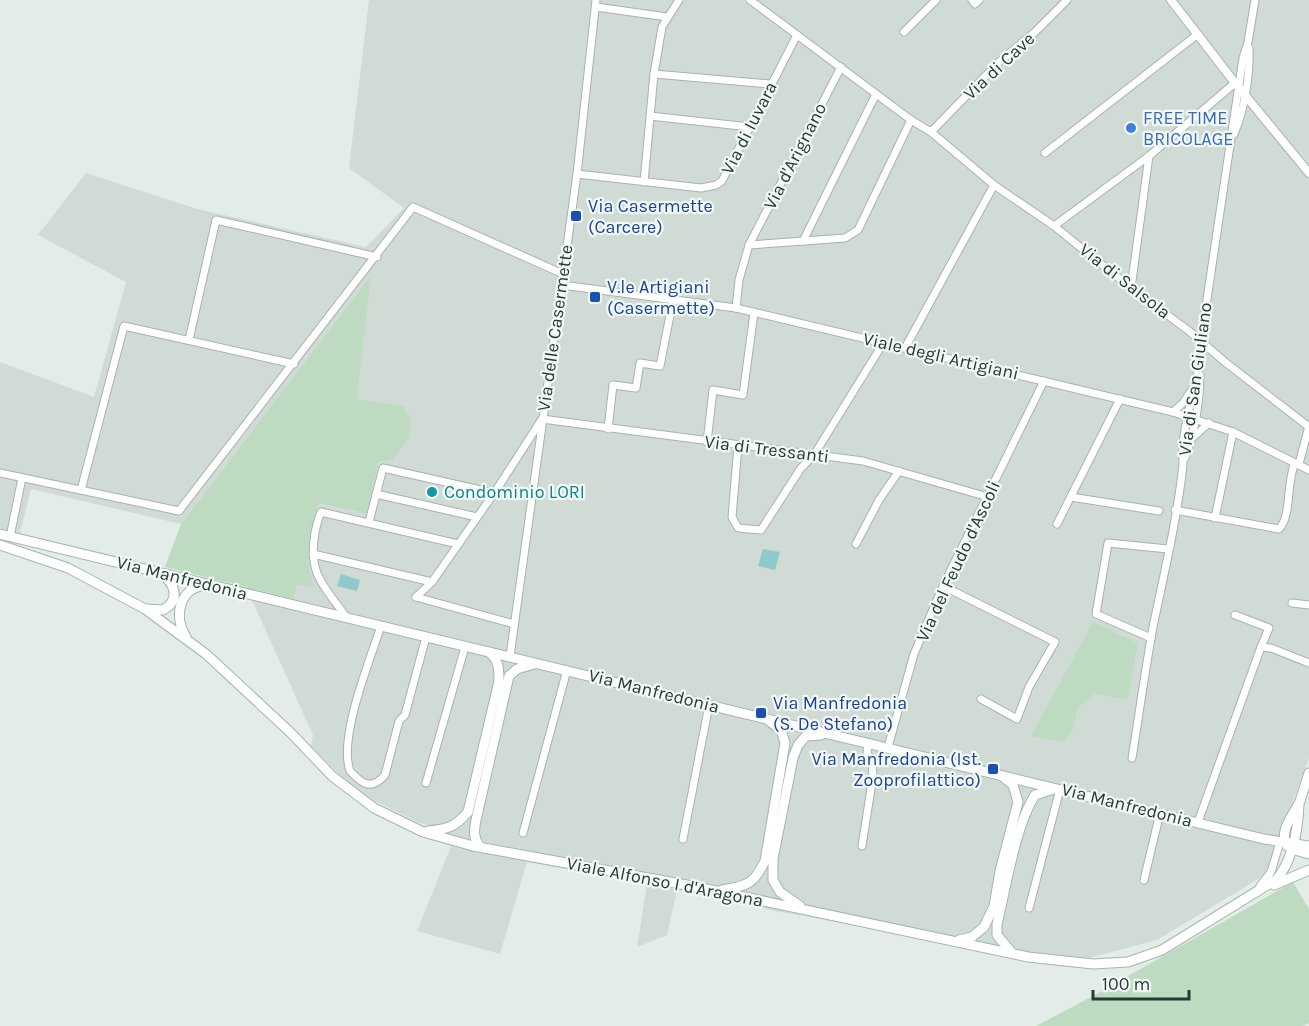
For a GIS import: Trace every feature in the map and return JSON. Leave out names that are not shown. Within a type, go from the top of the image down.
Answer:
[{"type":"main road","name":"Via Manfredonia","points":[[5,536],[1287,844],[1309,846]]},
{"type":"main road","name":"Via Manfredonia","points":[[0,545],[68,568],[145,609]]},
{"type":"main road","points":[[145,609],[163,610],[174,598],[175,590],[171,582],[156,571]]},
{"type":"main road","points":[[189,640],[183,632],[179,619],[183,597],[195,587],[212,585]]},
{"type":"main road","name":"Viale Alfonso I d'Aragona","points":[[145,609],[189,640],[256,700],[332,776],[374,808],[423,832],[480,847],[717,891],[1013,953],[1093,964],[1128,962],[1162,950],[1247,898],[1277,879],[1285,869],[1287,844]]},
{"type":"main road","points":[[423,832],[442,830],[457,824],[468,812],[499,681],[497,659],[489,652]]},
{"type":"main road","points":[[480,847],[475,840],[476,820],[509,676],[517,669],[537,663]]},
{"type":"main road","points":[[717,891],[739,888],[757,878],[765,861],[785,743],[781,730],[766,718]]},
{"type":"main road","points":[[806,910],[780,892],[773,880],[774,859],[793,758],[798,745],[806,736],[832,735]]},
{"type":"main road","points":[[1264,838],[1278,836],[1285,831],[1299,804],[1309,773]]},
{"type":"main road","points":[[954,941],[972,937],[984,927],[993,906],[1018,802],[1013,785],[999,774]]},
{"type":"main road","points":[[1013,953],[997,935],[997,924],[1018,837],[1028,806],[1035,795],[1047,790],[1060,789]]},
{"type":"main road","points":[[1287,844],[1298,819],[1299,804]]},
{"type":"main road","points":[[1285,831],[1287,844]]},
{"type":"main road","name":"Via Manfredonia","points":[[1287,844],[1309,854]]},
{"type":"main road","name":"Viale Alfonso I d'Aragona","points":[[1247,898],[1309,870]]},
{"type":"street","points":[[644,182],[654,74],[662,27],[679,0]]},
{"type":"street","name":"Via di Salsola","points":[[750,0],[911,120],[931,132],[994,185],[1054,226],[1309,426]]},
{"type":"street","points":[[904,32],[936,0]]},
{"type":"street","points":[[972,0],[975,4],[979,0]]},
{"type":"street","name":"Via di Cave","points":[[931,132],[999,62],[1035,32],[1067,0]]},
{"type":"street","points":[[1171,0],[1309,173]]},
{"type":"street","name":"Via di San Giuliano","points":[[1132,758],[1183,464],[1183,447],[1192,417],[1194,386],[1200,369],[1204,344],[1203,326],[1233,118],[1255,0]]},
{"type":"street","points":[[596,3],[667,17]]},
{"type":"street","name":"Via delle Casermette","points":[[510,656],[577,174],[596,3]]},
{"type":"street","points":[[1045,153],[1198,34]]},
{"type":"street","name":"Via di Iuvara","points":[[577,174],[701,188],[716,185],[722,181],[797,35]]},
{"type":"street","points":[[1231,139],[1240,116],[1240,89],[1249,60],[1248,42]]},
{"type":"street","name":"Via d'Arignano","points":[[736,308],[742,264],[749,245],[841,67]]},
{"type":"street","points":[[1228,74],[1241,68]]},
{"type":"street","points":[[654,74],[771,84]]},
{"type":"street","points":[[1054,226],[1240,89]]},
{"type":"street","points":[[803,241],[876,94]]},
{"type":"street","points":[[1240,116],[1254,106]]},
{"type":"street","points":[[650,116],[750,127]]},
{"type":"street","points":[[749,245],[845,238],[858,230],[911,120]]},
{"type":"street","points":[[1131,288],[1149,156]]},
{"type":"street","points":[[905,348],[994,185]]},
{"type":"street","points":[[0,473],[179,511],[377,257],[413,207],[563,274]]},
{"type":"street","points":[[189,340],[216,220],[377,257]]},
{"type":"street","name":"Viale degli Artigiani","points":[[562,285],[736,308],[1173,412],[1233,432],[1309,470]]},
{"type":"street","points":[[608,429],[613,384],[636,388],[640,363],[660,366],[673,300]]},
{"type":"street","points":[[707,442],[713,390],[743,395],[754,313]]},
{"type":"street","points":[[81,490],[124,326],[294,364]]},
{"type":"street","points":[[738,446],[732,517],[738,528],[761,530],[801,468],[814,455],[884,342]]},
{"type":"street","points":[[1183,464],[1200,388],[1200,369]]},
{"type":"street","name":"Via del Feudo d'Ascoli","points":[[888,747],[914,654],[943,586],[1044,381]]},
{"type":"street","points":[[1173,412],[1184,402],[1194,386]]},
{"type":"street","points":[[1057,524],[1120,399]]},
{"type":"street","points":[[514,624],[416,597],[432,582],[542,419]]},
{"type":"street","name":"Via di Tressanti","points":[[542,419],[863,461],[988,497]]},
{"type":"street","points":[[1190,440],[1209,423]]},
{"type":"street","points":[[1175,510],[1279,529],[1284,521],[1290,475],[1297,464],[1309,426]]},
{"type":"street","points":[[1215,518],[1233,432]]},
{"type":"street","points":[[369,522],[383,468],[494,493]]},
{"type":"street","points":[[856,544],[879,500],[899,471]]},
{"type":"street","points":[[5,536],[22,478]]},
{"type":"street","points":[[376,494],[477,517]]},
{"type":"street","points":[[1071,497],[1159,511]]},
{"type":"street","points":[[346,617],[317,573],[313,554],[321,512],[458,544]]},
{"type":"street","points":[[1151,638],[1096,614],[1108,543],[1168,549]]},
{"type":"street","points":[[313,554],[432,582]]},
{"type":"street","points":[[943,586],[1055,642],[1029,687],[1017,719],[981,699]]},
{"type":"street","points":[[1292,603],[1309,605]]},
{"type":"street","points":[[1198,822],[1269,628],[1235,615]]},
{"type":"street","points":[[381,626],[357,698],[348,745],[350,771],[364,783],[372,785],[385,776],[399,721],[405,715],[426,637]]},
{"type":"street","points":[[426,783],[465,646]]},
{"type":"street","points":[[1261,647],[1271,648],[1309,663]]},
{"type":"street","points":[[523,833],[567,670]]},
{"type":"street","points":[[683,840],[709,705]]},
{"type":"street","points":[[862,846],[873,776],[872,761],[867,753],[868,742]]},
{"type":"street","points":[[1029,908],[1060,789]]},
{"type":"street","points":[[1144,880],[1160,813]]},
{"type":"street","name":"Viale Alfonso I d'Aragona","points":[[1247,898],[1265,881],[1287,844]]},
{"type":"shaded area","points":[[369,0],[1309,0],[1309,758],[1265,875],[1157,940],[1085,959],[1032,961],[907,934],[780,912],[677,890],[667,935],[637,947],[647,884],[527,862],[500,954],[417,931],[451,846],[436,827],[419,823],[369,798],[344,779],[311,746],[313,735],[246,587],[294,599],[297,584],[310,576],[307,549],[318,503],[367,514],[380,462],[357,399],[370,276],[181,524],[31,489],[20,533],[0,528],[0,362],[94,397],[126,282],[38,235],[86,173],[197,209],[366,247],[404,208],[349,168]]},
{"type":"green space","points":[[371,275],[357,399],[405,406],[404,411],[412,418],[408,439],[393,459],[379,462],[367,514],[318,503],[309,555],[314,588],[297,584],[294,599],[165,567],[181,524]]},
{"type":"green space","points":[[1093,622],[1138,643],[1127,700],[1095,694],[1078,707],[1073,730],[1063,742],[1031,736]]},
{"type":"green space","points":[[1293,882],[1309,909],[1309,1023],[1303,1026],[1036,1026],[1093,996]]},
{"type":"water","points":[[763,549],[780,552],[775,570],[758,566]]},
{"type":"water","points":[[341,574],[360,580],[357,591],[337,586]]},
{"type":"place","name":"FREE TIME BRICOLAGE","points":[[1131,128]]},
{"type":"place","name":"Via Casermette (Carcere)","points":[[576,216]]},
{"type":"place","name":"V.le Artigiani (Casermette)","points":[[595,297]]},
{"type":"place","name":"Condominio LORI","points":[[432,492]]},
{"type":"place","name":"Via Manfredonia (S. De Stefano)","points":[[761,713]]},
{"type":"place","name":"Via Manfredonia (Ist. Zooprofilattico)","points":[[993,769]]}]
